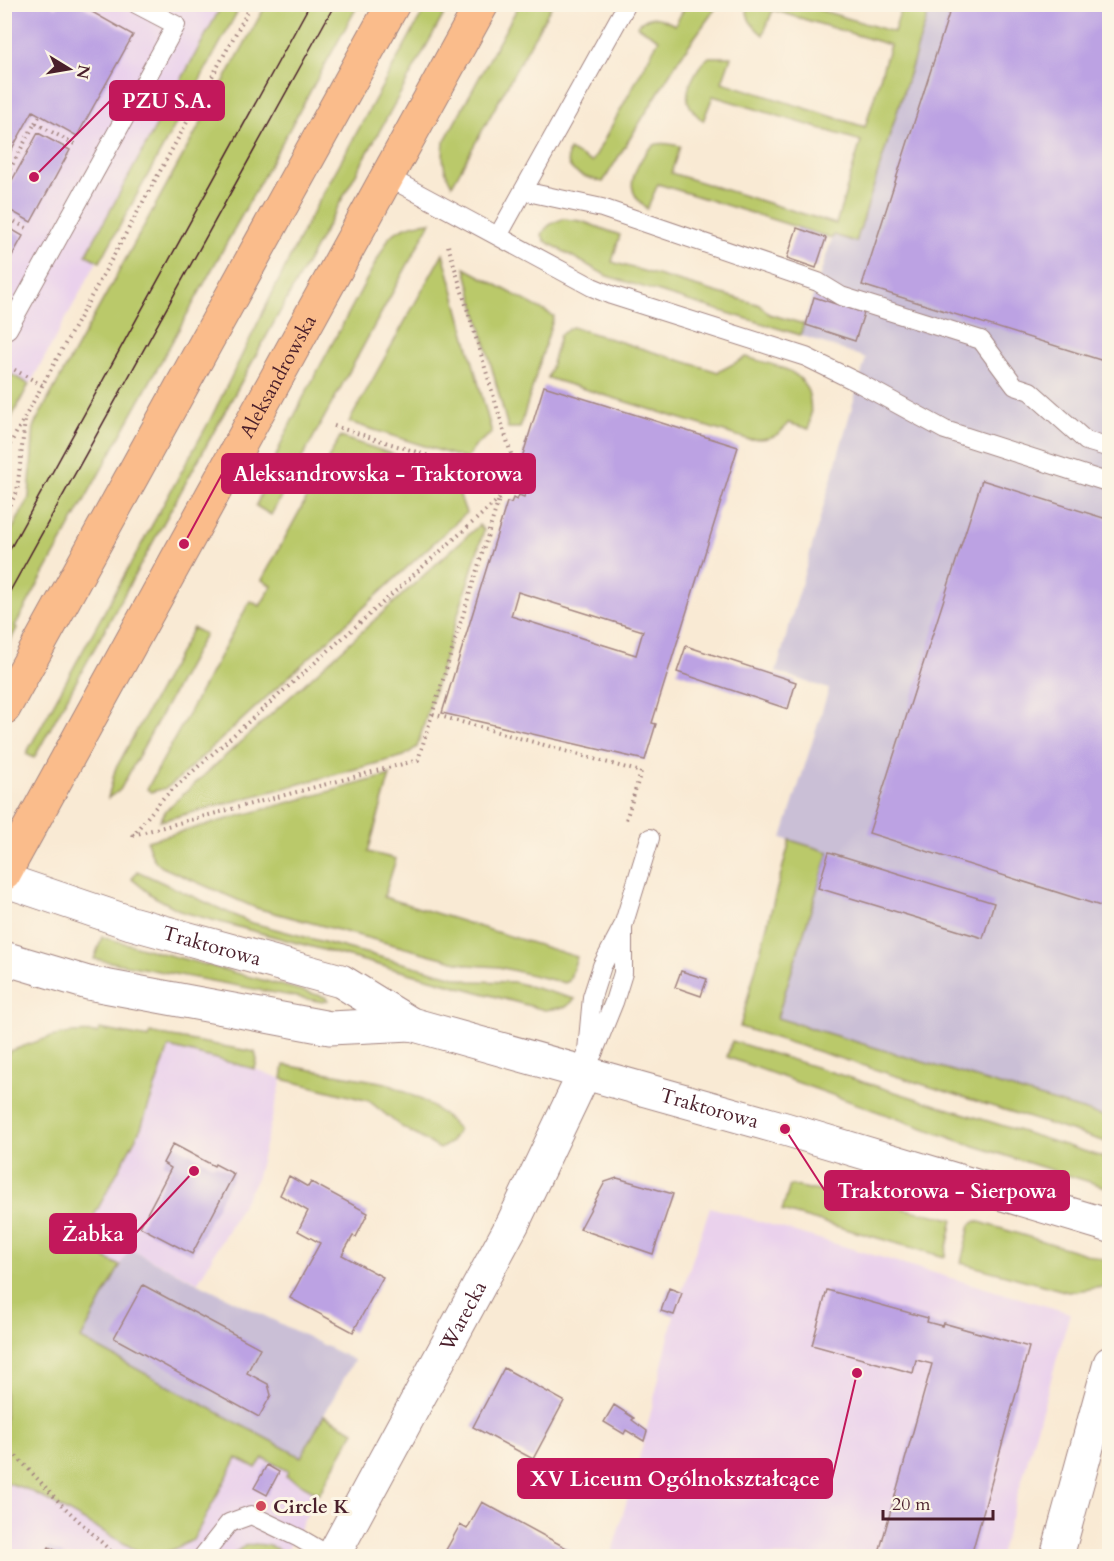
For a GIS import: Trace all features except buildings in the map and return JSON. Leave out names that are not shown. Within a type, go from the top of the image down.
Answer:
[{"type":"main road","points":[[4,708],[393,4]]},
{"type":"main road","name":"Aleksandrowska","points":[[4,874],[482,4]]},
{"type":"street","name":"Traktorowa","points":[[4,880],[121,920],[341,981],[411,1023],[796,1132],[1110,1226]]},
{"type":"street","name":"Traktorowa","points":[[4,958],[88,983],[330,1028],[411,1023]]},
{"type":"street","name":"Warecka","points":[[331,1557],[513,1223],[585,1072]]},
{"type":"street","points":[[1057,1557],[1110,1363]]},
{"type":"lane","points":[[4,331],[8,329],[176,25],[136,4]]},
{"type":"lane","points":[[498,236],[627,4]]},
{"type":"lane","points":[[386,176],[592,287],[806,357],[860,383],[945,430],[1110,483]]},
{"type":"lane","points":[[523,191],[602,208],[818,282],[842,296],[981,340],[1015,386],[1030,391],[1086,441],[1110,448]]},
{"type":"lane","points":[[585,1072],[614,1002],[623,973],[623,926],[650,838]]},
{"type":"lane","points":[[203,1557],[230,1523],[251,1515],[299,1538],[331,1557]]},
{"type":"path","points":[[4,455],[252,4]]},
{"type":"path","points":[[4,180],[40,115]]},
{"type":"path","points":[[35,123],[81,148]]},
{"type":"path","points":[[4,216],[36,233]]},
{"type":"path","points":[[447,242],[512,457],[433,714],[418,760],[132,836],[164,797],[499,499]]},
{"type":"path","points":[[4,364],[42,385]]},
{"type":"path","points":[[4,515],[17,492],[25,416]]},
{"type":"path","points":[[334,426],[528,487]]},
{"type":"path","points":[[433,714],[641,772],[623,830]]},
{"type":"path","points":[[4,1443],[62,1505],[116,1557]]},
{"type":"shaded area","points":[[5,5],[237,5],[5,430]]},
{"type":"shaded area","points":[[902,5],[1109,5],[1109,1124],[777,1018],[829,853],[782,838],[829,689],[776,672],[866,358],[800,335],[833,235]]},
{"type":"shaded area","points":[[169,1046],[255,1069],[282,1079],[256,1180],[198,1282],[129,1249],[120,1266],[79,1245],[141,1128]]},
{"type":"shaded area","points":[[710,1207],[1070,1313],[1000,1556],[611,1556],[644,1441],[674,1315]]},
{"type":"shaded area","points":[[129,1249],[354,1360],[301,1457],[80,1339]]},
{"type":"shaded area","name":"Circle K","points":[[237,1457],[263,1457],[289,1471],[286,1476],[319,1494],[284,1556],[5,1556],[4,1482],[29,1490],[143,1554],[153,1555],[193,1540]]},
{"type":"green space","points":[[222,5],[241,5],[100,262],[86,255]]},
{"type":"green space","points":[[266,5],[358,5],[15,626],[17,628],[5,651],[5,543],[29,498],[34,425]]},
{"type":"green space","points":[[427,5],[449,5],[34,758],[26,754],[211,418],[308,221]]},
{"type":"green space","points":[[519,5],[552,5],[452,185],[444,164],[444,142]]},
{"type":"green space","points":[[686,5],[718,5],[679,59],[603,182],[577,173],[569,164],[567,158],[569,150],[592,162],[659,39],[637,26],[651,17],[675,25]]},
{"type":"green space","points":[[747,5],[803,5],[894,32],[902,5],[931,5],[856,242],[834,235],[832,238],[658,184],[647,209],[636,198],[632,186],[634,174],[641,160],[649,148],[654,145],[668,144],[680,146],[671,173],[836,224],[861,141],[713,96],[703,121],[694,112],[689,102],[689,86],[699,67],[709,57],[731,57],[722,82],[865,127],[890,45],[773,10],[763,35],[750,22]]},
{"type":"green space","points":[[563,219],[581,221],[620,235],[612,262],[760,305],[769,314],[804,324],[800,335],[607,276],[545,241],[542,235],[548,226]]},
{"type":"green space","points":[[431,222],[271,515],[256,506],[283,439],[390,236],[410,226]]},
{"type":"green space","points":[[443,253],[492,433],[477,444],[466,459],[349,422]]},
{"type":"green space","points":[[465,268],[554,316],[520,428],[508,428]]},
{"type":"green space","points":[[572,327],[718,372],[746,357],[788,370],[798,376],[809,396],[811,410],[809,429],[788,423],[780,432],[771,437],[747,439],[548,378],[560,335]]},
{"type":"green space","points":[[5,371],[29,384],[5,430]]},
{"type":"green space","points":[[340,437],[460,476],[459,493],[466,513],[177,780],[166,788],[151,792],[147,789],[250,601],[260,606],[272,586],[262,580]]},
{"type":"green space","points":[[479,525],[484,530],[417,747],[404,756],[160,821],[166,810]]},
{"type":"green space","points":[[193,628],[205,634],[120,790],[108,798],[115,770]]},
{"type":"green space","points":[[390,775],[368,852],[396,859],[384,897],[577,957],[569,981],[565,983],[499,967],[469,965],[256,908],[162,867],[154,859],[149,849],[147,841]]},
{"type":"green space","points":[[790,840],[829,852],[777,1018],[1109,1118],[1109,1143],[740,1027]]},
{"type":"green space","points":[[137,871],[249,922],[470,981],[514,982],[575,999],[566,1007],[545,1010],[183,912],[153,896],[132,879]]},
{"type":"green space","points":[[102,937],[325,997],[328,1000],[323,1002],[94,959]]},
{"type":"green space","points":[[99,1029],[149,1038],[150,1033],[255,1052],[257,1060],[255,1069],[169,1047],[141,1128],[79,1244],[120,1266],[81,1339],[301,1457],[324,1415],[354,1431],[319,1494],[286,1476],[288,1471],[263,1458],[256,1468],[237,1458],[193,1540],[172,1550],[153,1555],[143,1554],[29,1490],[5,1482],[5,1061],[10,1051],[43,1039],[63,1034],[98,1033]]},
{"type":"green space","points":[[732,1041],[1109,1159],[1109,1188],[962,1142],[727,1057]]},
{"type":"green space","points":[[284,1065],[386,1083],[422,1100],[444,1115],[458,1131],[450,1143],[440,1149],[400,1126],[369,1101],[282,1079]]},
{"type":"green space","points":[[790,1185],[953,1219],[945,1257],[782,1211]]},
{"type":"green space","points":[[976,1221],[1109,1261],[1109,1286],[1068,1292],[961,1263],[970,1225]]},
{"type":"green space","points":[[255,1544],[275,1547],[284,1556],[231,1556],[244,1546]]},
{"type":"tram line","points":[[4,560],[310,4]]},
{"type":"tram line","points":[[4,602],[335,4]]},
{"type":"place","name":"PZU S.A.","points":[[34,177]]},
{"type":"place","name":"Aleksandrowska - Traktorowa","points":[[184,544]]},
{"type":"place","name":"Traktorowa - Sierpowa","points":[[785,1129]]},
{"type":"place","name":"Żabka","points":[[194,1171]]},
{"type":"place","name":"XV Liceum Ogólnokształcące","points":[[857,1373]]},
{"type":"place","name":"Circle K","points":[[261,1506]]}]
